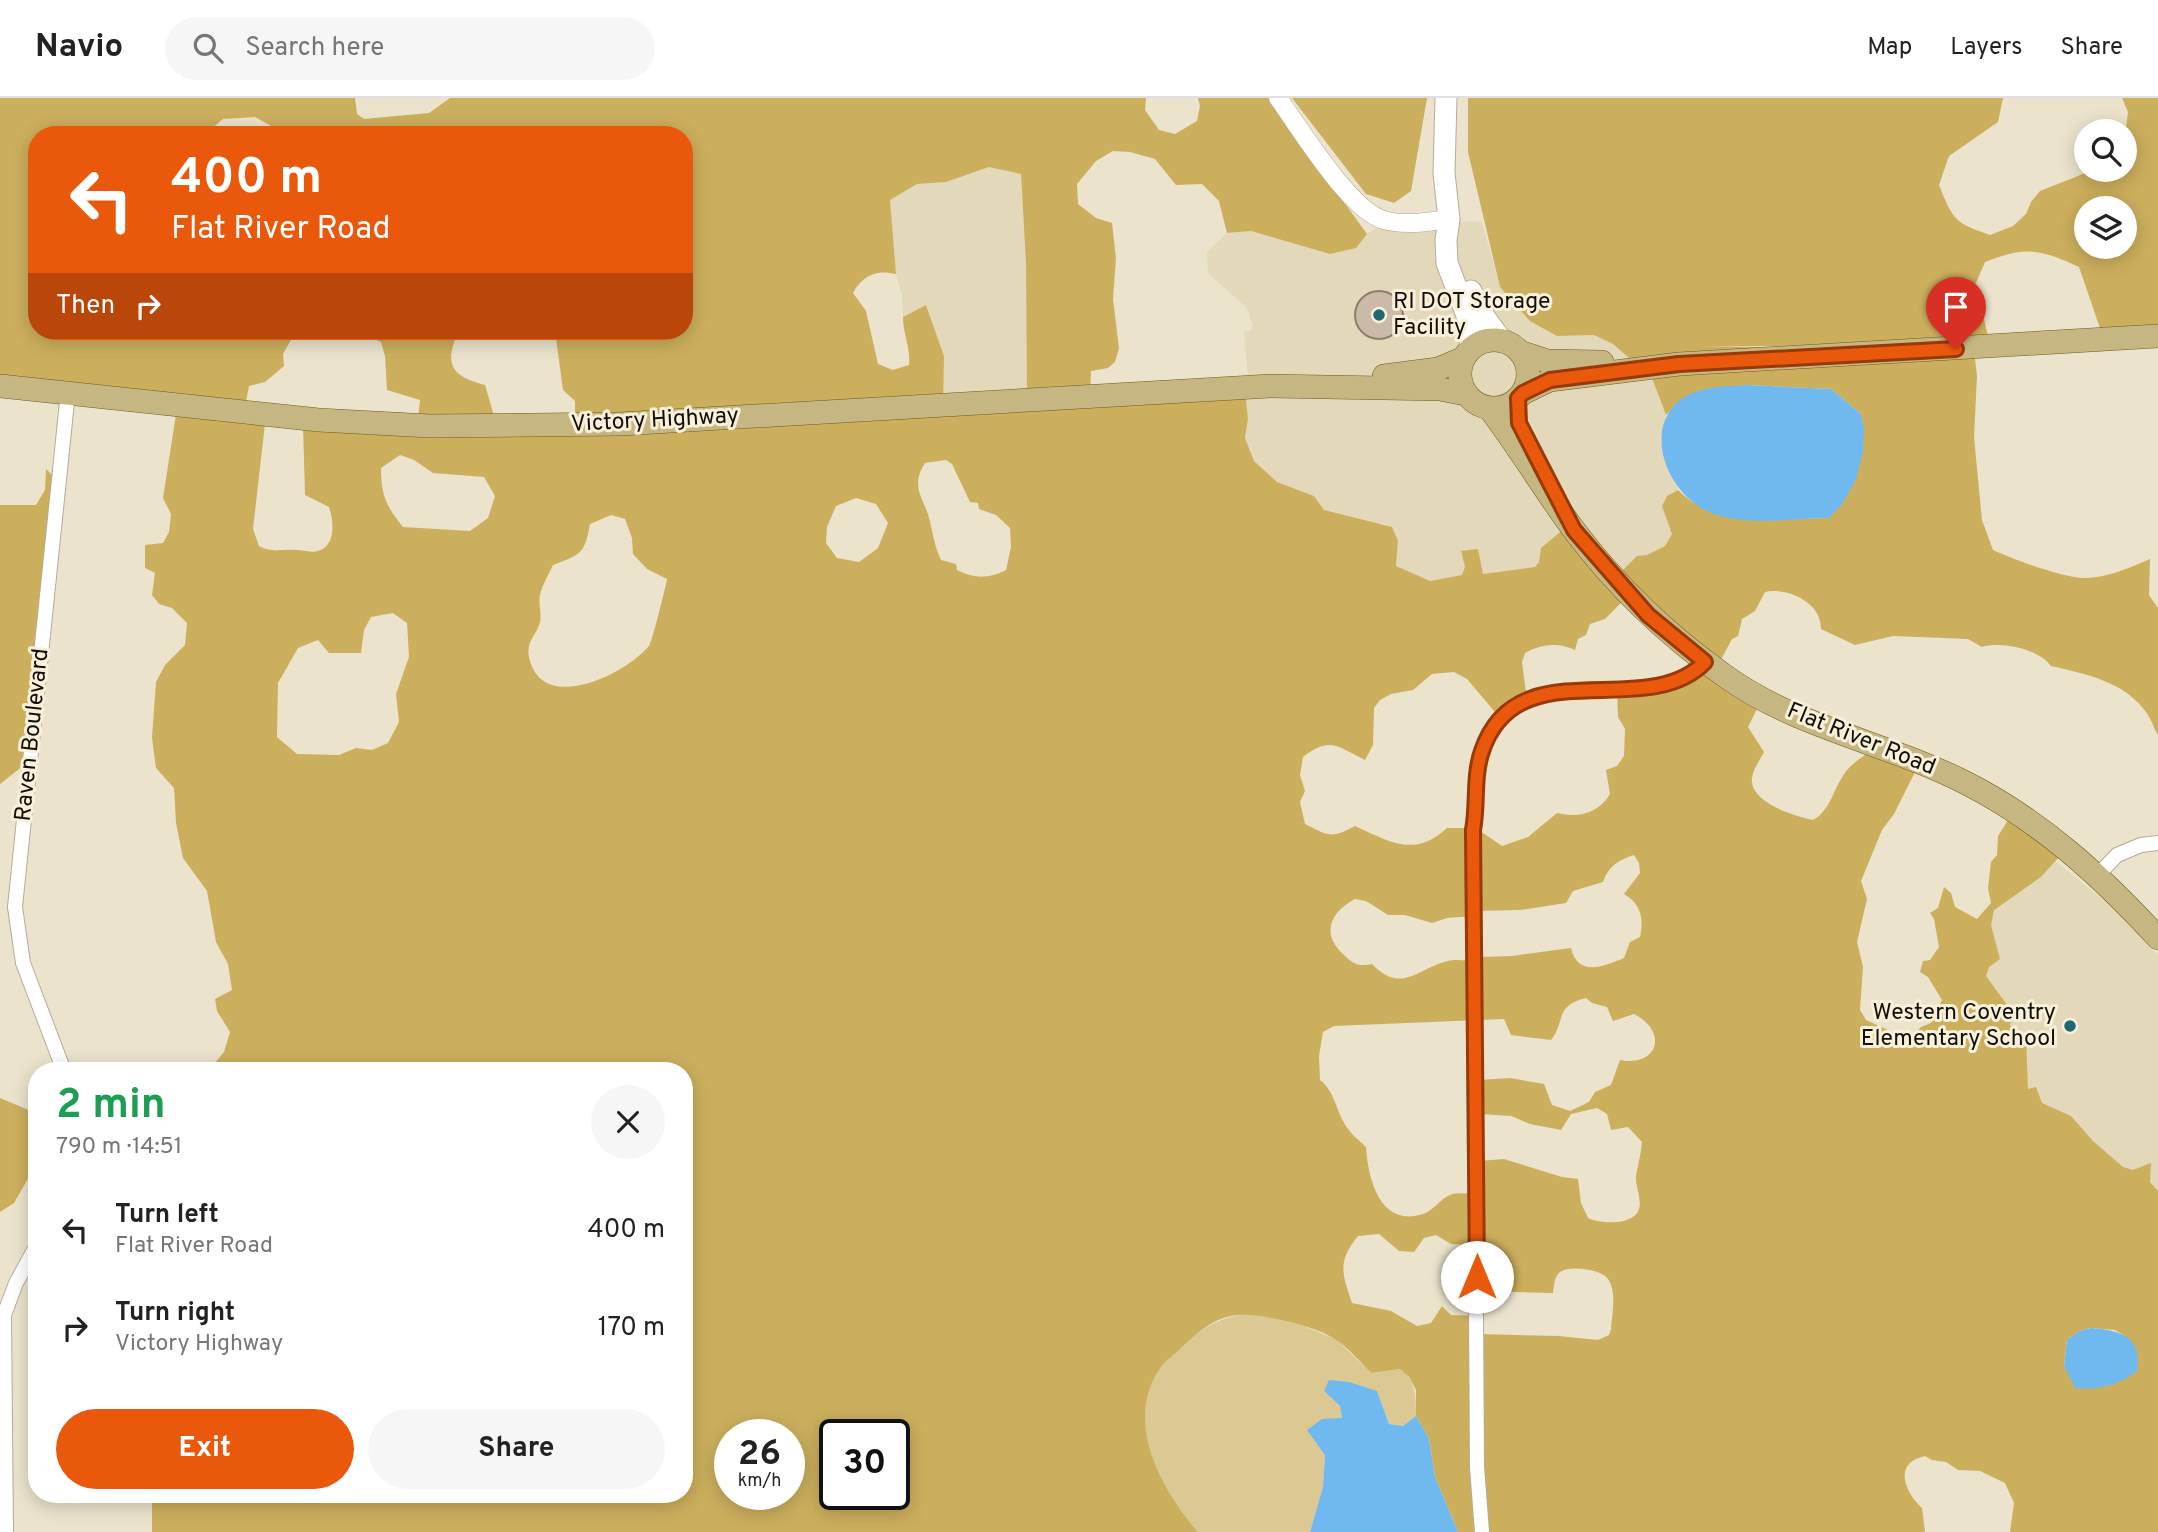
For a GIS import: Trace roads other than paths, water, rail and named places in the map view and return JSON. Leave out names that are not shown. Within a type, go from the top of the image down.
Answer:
[{"type":"main road","points":[[1446,98],[1444,173],[1448,219],[1447,263],[1471,326],[1467,354],[1460,370],[1460,382],[1465,394],[1476,403],[1489,408],[1505,407],[1550,380],[1679,364],[2158,336]]},
{"type":"main road","points":[[1448,219],[1474,299],[1528,372],[1521,396]]},
{"type":"main road","points":[[1467,354],[1490,340],[1547,361],[1679,364]]},
{"type":"main road","name":"Victory Highway","points":[[1312,386],[1438,369],[1467,354]]},
{"type":"main road","name":"Victory Highway","points":[[0,386],[332,421],[430,426],[620,424],[1018,400],[1312,386],[1440,388],[1465,394]]},
{"type":"main road","name":"Flat River Road","points":[[1521,396],[1519,423],[1574,530]]},
{"type":"main road","name":"Flat River Road","points":[[1489,408],[1574,530],[1648,615],[1705,662],[1741,687],[1786,710],[1928,766],[2001,801],[2067,848],[2158,938]]},
{"type":"street","points":[[1278,98],[1341,184],[1371,215],[1393,222],[1448,219]]},
{"type":"street","name":"Raven Boulevard","points":[[61,1062],[23,963],[15,907],[68,392]]},
{"type":"street","points":[[1482,1532],[1477,1454],[1473,830],[1479,762],[1496,723],[1530,699],[1566,690],[1671,682],[1705,662]]},
{"type":"street","points":[[2097,876],[2117,855],[2141,845],[2158,843]]},
{"type":"street","points":[[6,1532],[4,1315],[28,1261]]},
{"type":"water","points":[[1746,385],[1831,389],[1861,414],[1864,428],[1863,452],[1856,479],[1843,503],[1829,518],[1751,521],[1721,516],[1693,503],[1672,477],[1662,445],[1662,429],[1668,414],[1679,401],[1694,393],[1711,388]]},
{"type":"water","points":[[2091,1328],[2127,1337],[2136,1350],[2137,1371],[2108,1386],[2075,1388],[2064,1366],[2067,1340],[2079,1331]]},
{"type":"water","points":[[1329,1380],[1349,1382],[1377,1391],[1389,1424],[1403,1426],[1416,1416],[1429,1439],[1435,1477],[1458,1532],[1310,1532],[1323,1487],[1325,1455],[1307,1430],[1322,1419],[1342,1418],[1340,1406],[1324,1391]]},
{"type":"place","name":"RI DOT Storage Facility","points":[[1379,315]]},
{"type":"place","name":"Western Coventry Elementary School","points":[[2070,1026]]}]
